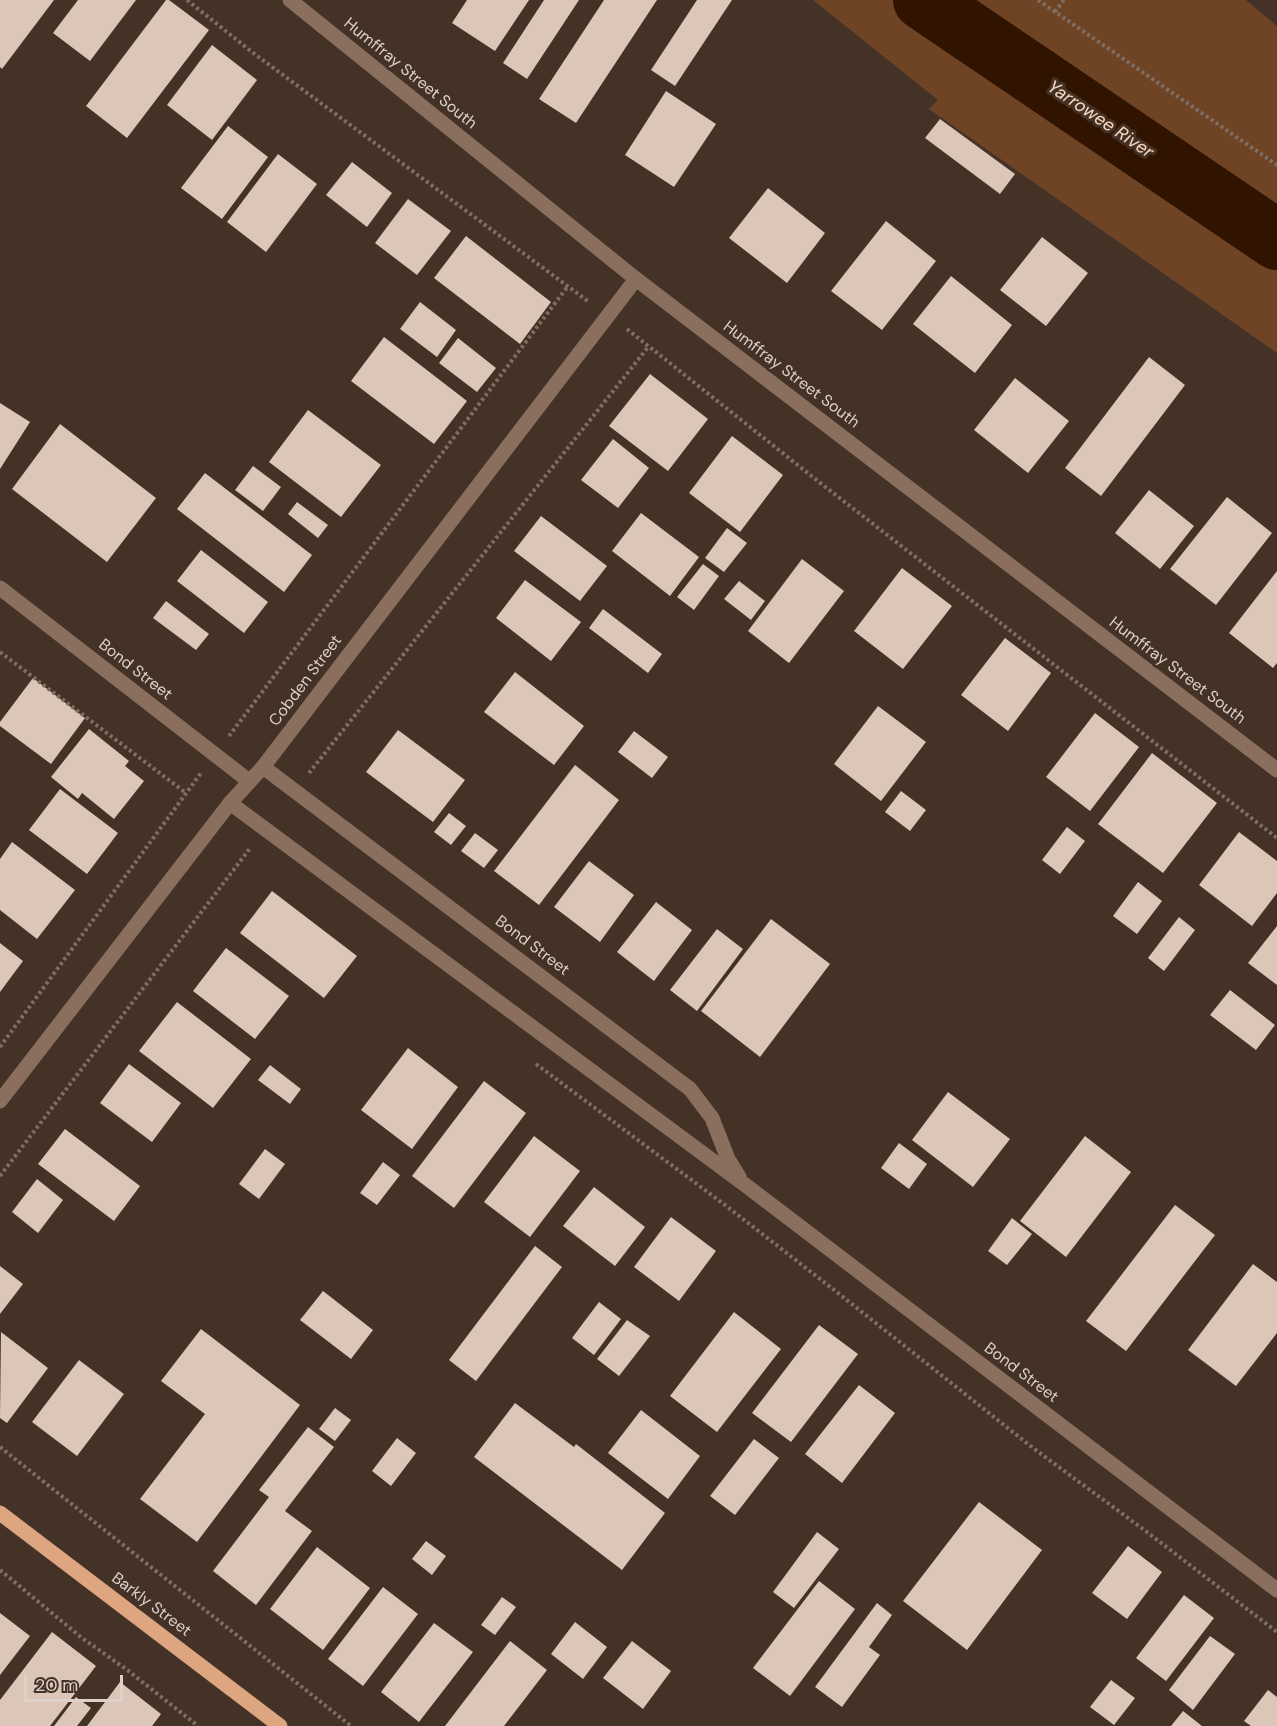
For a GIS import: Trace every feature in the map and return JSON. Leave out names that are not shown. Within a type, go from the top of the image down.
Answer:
[{"type":"main road","name":"Barkly Street","points":[[0,1513],[280,1726]]},
{"type":"street","name":"Humffray Street South","points":[[290,0],[636,279],[1277,770]]},
{"type":"street","name":"Cobden Street","points":[[0,1101],[231,802],[263,767],[636,279]]},
{"type":"street","name":"Bond Street","points":[[0,588],[249,781]]},
{"type":"street","name":"Bond Street","points":[[263,767],[690,1089],[712,1118],[728,1160],[744,1184]]},
{"type":"street","name":"Bond Street","points":[[231,802],[744,1184],[1277,1590]]},
{"type":"path","points":[[0,1047],[186,793],[568,286],[252,52],[187,0]]},
{"type":"path","points":[[1038,0],[1277,165]]},
{"type":"path","points":[[1054,12],[1064,0]]},
{"type":"path","points":[[295,791],[649,346],[828,490],[1277,838]]},
{"type":"path","points":[[0,652],[186,793]]},
{"type":"path","points":[[0,1176],[266,828]]},
{"type":"path","points":[[725,1205],[1033,1448],[1277,1632]]},
{"type":"path","points":[[0,1447],[351,1726]]},
{"type":"path","points":[[0,1570],[81,1638],[126,1669],[198,1726]]},
{"type":"shaded area","points":[[813,0],[1246,0],[1277,26],[1277,353],[929,109],[938,100]]},
{"type":"building","points":[[0,0],[54,0],[2,69],[0,67]]},
{"type":"building","points":[[78,0],[136,0],[90,61],[53,33]]},
{"type":"building","points":[[166,0],[209,30],[127,138],[86,106]]},
{"type":"building","points":[[467,0],[529,0],[495,51],[452,23]]},
{"type":"building","points":[[544,0],[579,0],[527,79],[503,63]]},
{"type":"building","points":[[604,0],[657,0],[576,123],[539,99]]},
{"type":"building","points":[[697,0],[732,0],[675,86],[651,70]]},
{"type":"building","points":[[212,45],[257,80],[212,140],[167,105]]},
{"type":"building","points":[[666,91],[716,124],[674,187],[625,155]]},
{"type":"building","points":[[940,119],[1015,174],[1000,194],[925,138]]},
{"type":"building","points":[[228,126],[268,157],[222,219],[181,188]]},
{"type":"building","points":[[278,154],[317,184],[266,252],[227,222]]},
{"type":"building","points":[[352,162],[392,193],[367,227],[326,195]]},
{"type":"building","points":[[768,188],[825,233],[787,283],[729,238]]},
{"type":"building","points":[[408,199],[451,231],[417,275],[375,243]]},
{"type":"building","points":[[886,221],[936,261],[882,330],[831,291]]},
{"type":"building","points":[[466,236],[551,302],[520,344],[434,278]]},
{"type":"building","points":[[1042,237],[1088,273],[1046,326],[1000,290]]},
{"type":"building","points":[[951,276],[1012,325],[975,373],[913,324]]},
{"type":"building","points":[[420,302],[456,330],[437,357],[400,329]]},
{"type":"building","points":[[384,337],[467,401],[434,444],[351,381]]},
{"type":"building","points":[[458,338],[496,368],[477,392],[439,363]]},
{"type":"building","points":[[1149,357],[1185,385],[1101,496],[1065,468]]},
{"type":"building","points":[[650,374],[708,419],[668,471],[609,426]]},
{"type":"building","points":[[1015,378],[1069,421],[1028,473],[974,430]]},
{"type":"building","points":[[0,403],[30,422],[0,469]]},
{"type":"building","points":[[308,410],[381,465],[341,517],[269,462]]},
{"type":"building","points":[[60,424],[156,498],[107,562],[12,489]]},
{"type":"building","points":[[732,436],[783,475],[740,532],[689,493]]},
{"type":"building","points":[[613,439],[649,468],[618,508],[581,480]]},
{"type":"building","points":[[253,466],[281,487],[263,511],[235,490]]},
{"type":"building","points":[[205,473],[312,555],[284,592],[177,509]]},
{"type":"building","points":[[1149,490],[1194,526],[1160,569],[1115,533]]},
{"type":"building","points":[[1227,497],[1272,533],[1216,605],[1170,569]]},
{"type":"building","points":[[297,502],[328,525],[318,538],[288,514]]},
{"type":"building","points":[[641,513],[699,557],[670,596],[612,551]]},
{"type":"building","points":[[541,516],[607,566],[580,601],[514,551]]},
{"type":"building","points":[[727,528],[747,543],[724,572],[705,558]]},
{"type":"building","points":[[201,550],[268,602],[244,633],[177,581]]},
{"type":"building","points":[[802,559],[844,591],[789,663],[748,631]]},
{"type":"building","points":[[703,564],[719,576],[694,610],[677,597]]},
{"type":"building","points":[[902,568],[952,606],[903,669],[854,631]]},
{"type":"building","points":[[1277,571],[1277,663],[1273,668],[1229,633]]},
{"type":"building","points":[[525,580],[581,622],[551,661],[496,618]]},
{"type":"building","points":[[739,581],[765,601],[751,620],[724,599]]},
{"type":"building","points":[[166,601],[209,634],[196,650],[153,618]]},
{"type":"building","points":[[603,609],[662,654],[648,673],[589,628]]},
{"type":"building","points":[[1005,638],[1051,673],[1008,731],[961,695]]},
{"type":"building","points":[[515,672],[584,726],[554,765],[484,712]]},
{"type":"building","points":[[33,678],[85,718],[51,764],[0,726],[0,722]]},
{"type":"building","points":[[878,706],[926,742],[881,801],[834,764]]},
{"type":"building","points":[[1095,713],[1139,747],[1090,811],[1046,777]]},
{"type":"building","points":[[89,729],[129,761],[125,766],[144,781],[114,819],[82,793],[78,799],[51,777]]},
{"type":"building","points":[[398,730],[465,780],[433,822],[366,772]]},
{"type":"building","points":[[634,731],[668,757],[652,778],[618,752]]},
{"type":"building","points":[[1152,753],[1217,803],[1163,873],[1098,824]]},
{"type":"building","points":[[575,765],[619,800],[539,905],[494,871]]},
{"type":"building","points":[[60,789],[118,833],[87,874],[29,830]]},
{"type":"building","points":[[901,791],[926,810],[910,831],[885,812]]},
{"type":"building","points":[[449,813],[466,826],[451,845],[434,832]]},
{"type":"building","points":[[1067,827],[1085,841],[1060,874],[1042,860]]},
{"type":"building","points":[[1239,832],[1277,861],[1277,893],[1252,926],[1199,885]]},
{"type":"building","points":[[475,833],[498,850],[484,868],[461,851]]},
{"type":"building","points":[[12,842],[75,890],[37,939],[0,910],[0,859]]},
{"type":"building","points":[[589,861],[634,895],[600,942],[554,907]]},
{"type":"building","points":[[1138,882],[1162,901],[1137,934],[1113,916]]},
{"type":"building","points":[[272,891],[357,956],[324,998],[240,933]]},
{"type":"building","points":[[656,902],[692,930],[654,981],[617,952]]},
{"type":"building","points":[[1179,917],[1195,930],[1164,971],[1148,958]]},
{"type":"building","points":[[771,919],[830,964],[760,1057],[701,1011]]},
{"type":"building","points":[[1277,926],[1277,985],[1248,963]]},
{"type":"building","points":[[717,929],[743,949],[697,1011],[670,990]]},
{"type":"building","points":[[0,943],[23,961],[0,992]]},
{"type":"building","points":[[226,948],[289,996],[255,1039],[193,991]]},
{"type":"building","points":[[1230,990],[1275,1025],[1256,1050],[1210,1015]]},
{"type":"building","points":[[177,1002],[251,1059],[213,1108],[139,1051]]},
{"type":"building","points":[[408,1048],[458,1087],[412,1149],[361,1110]]},
{"type":"building","points":[[129,1064],[181,1103],[152,1142],[100,1103]]},
{"type":"building","points":[[270,1065],[301,1089],[290,1104],[258,1080]]},
{"type":"building","points":[[484,1081],[526,1113],[454,1208],[412,1176]]},
{"type":"building","points":[[948,1092],[1010,1139],[973,1187],[912,1140]]},
{"type":"building","points":[[65,1129],[140,1186],[114,1221],[38,1164]]},
{"type":"building","points":[[534,1136],[580,1171],[530,1237],[484,1202]]},
{"type":"building","points":[[1085,1136],[1131,1172],[1066,1257],[1020,1221]]},
{"type":"building","points":[[899,1143],[927,1164],[909,1189],[881,1168]]},
{"type":"building","points":[[265,1149],[285,1164],[259,1199],[239,1184]]},
{"type":"building","points":[[383,1162],[400,1175],[377,1205],[360,1193]]},
{"type":"building","points":[[37,1179],[63,1200],[38,1233],[12,1212]]},
{"type":"building","points":[[594,1187],[645,1227],[615,1266],[563,1226]]},
{"type":"building","points":[[1175,1205],[1215,1235],[1126,1351],[1086,1321]]},
{"type":"building","points":[[671,1217],[716,1251],[679,1301],[634,1267]]},
{"type":"building","points":[[1012,1218],[1032,1234],[1007,1265],[988,1251]]},
{"type":"building","points":[[535,1246],[562,1267],[476,1381],[449,1360]]},
{"type":"building","points":[[1253,1264],[1277,1282],[1277,1333],[1236,1386],[1188,1350]]},
{"type":"building","points":[[0,1266],[23,1284],[0,1314]]},
{"type":"building","points":[[323,1291],[373,1330],[351,1359],[300,1320]]},
{"type":"building","points":[[599,1302],[621,1319],[594,1355],[572,1338]]},
{"type":"building","points":[[734,1312],[781,1349],[717,1432],[670,1396]]},
{"type":"building","points":[[627,1320],[650,1336],[619,1376],[597,1359]]},
{"type":"building","points":[[819,1325],[858,1354],[791,1442],[752,1413]]},
{"type":"building","points":[[201,1329],[300,1405],[197,1542],[140,1499],[205,1414],[161,1381]]},
{"type":"building","points":[[1,1332],[48,1368],[7,1423],[0,1418]]},
{"type":"building","points":[[79,1360],[124,1394],[77,1456],[32,1422]]},
{"type":"building","points":[[859,1385],[895,1413],[842,1483],[805,1454]]},
{"type":"building","points":[[515,1403],[574,1447],[576,1444],[665,1513],[622,1570],[474,1457]]},
{"type":"building","points":[[335,1408],[351,1420],[335,1441],[319,1429]]},
{"type":"building","points":[[641,1410],[700,1456],[668,1499],[608,1453]]},
{"type":"building","points":[[308,1427],[334,1447],[285,1511],[312,1531],[256,1605],[213,1571],[269,1497],[259,1490]]},
{"type":"building","points":[[397,1438],[416,1453],[391,1486],[372,1471]]},
{"type":"building","points":[[754,1439],[779,1458],[735,1515],[710,1496]]},
{"type":"building","points":[[979,1502],[1042,1550],[967,1650],[903,1601]]},
{"type":"building","points":[[817,1532],[839,1549],[794,1608],[773,1592]]},
{"type":"building","points":[[426,1541],[446,1556],[432,1575],[412,1559]]},
{"type":"building","points":[[1128,1546],[1162,1572],[1127,1619],[1092,1593]]},
{"type":"building","points":[[317,1547],[370,1588],[323,1650],[270,1609]]},
{"type":"building","points":[[819,1581],[855,1609],[790,1696],[753,1668]]},
{"type":"building","points":[[383,1587],[418,1614],[363,1686],[328,1659]]},
{"type":"building","points":[[1184,1595],[1214,1618],[1166,1681],[1136,1658]]},
{"type":"building","points":[[502,1597],[516,1607],[495,1635],[481,1625]]},
{"type":"building","points":[[877,1603],[892,1615],[869,1647],[880,1655],[842,1707],[815,1687]]},
{"type":"building","points":[[0,1613],[30,1636],[0,1675]]},
{"type":"building","points":[[575,1622],[607,1647],[583,1679],[551,1654]]},
{"type":"building","points":[[434,1623],[473,1652],[419,1722],[381,1692]]},
{"type":"building","points":[[52,1632],[96,1666],[50,1726],[0,1726],[0,1700]]},
{"type":"building","points":[[1210,1636],[1235,1654],[1193,1710],[1169,1690]]},
{"type":"building","points":[[510,1641],[547,1670],[504,1726],[445,1726]]},
{"type":"building","points":[[632,1641],[671,1671],[643,1709],[603,1678]]},
{"type":"building","points":[[1111,1680],[1135,1698],[1114,1725],[1090,1707]]},
{"type":"building","points":[[120,1682],[161,1714],[152,1726],[87,1726]]},
{"type":"building","points":[[1268,1690],[1277,1697],[1277,1726],[1251,1726],[1244,1721]]},
{"type":"building","points":[[76,1697],[91,1708],[77,1726],[54,1726]]},
{"type":"building","points":[[1183,1711],[1202,1726],[1171,1726]]},
{"type":"waterway","name":"Yarrowee River","points":[[923,0],[1277,240]]}]
